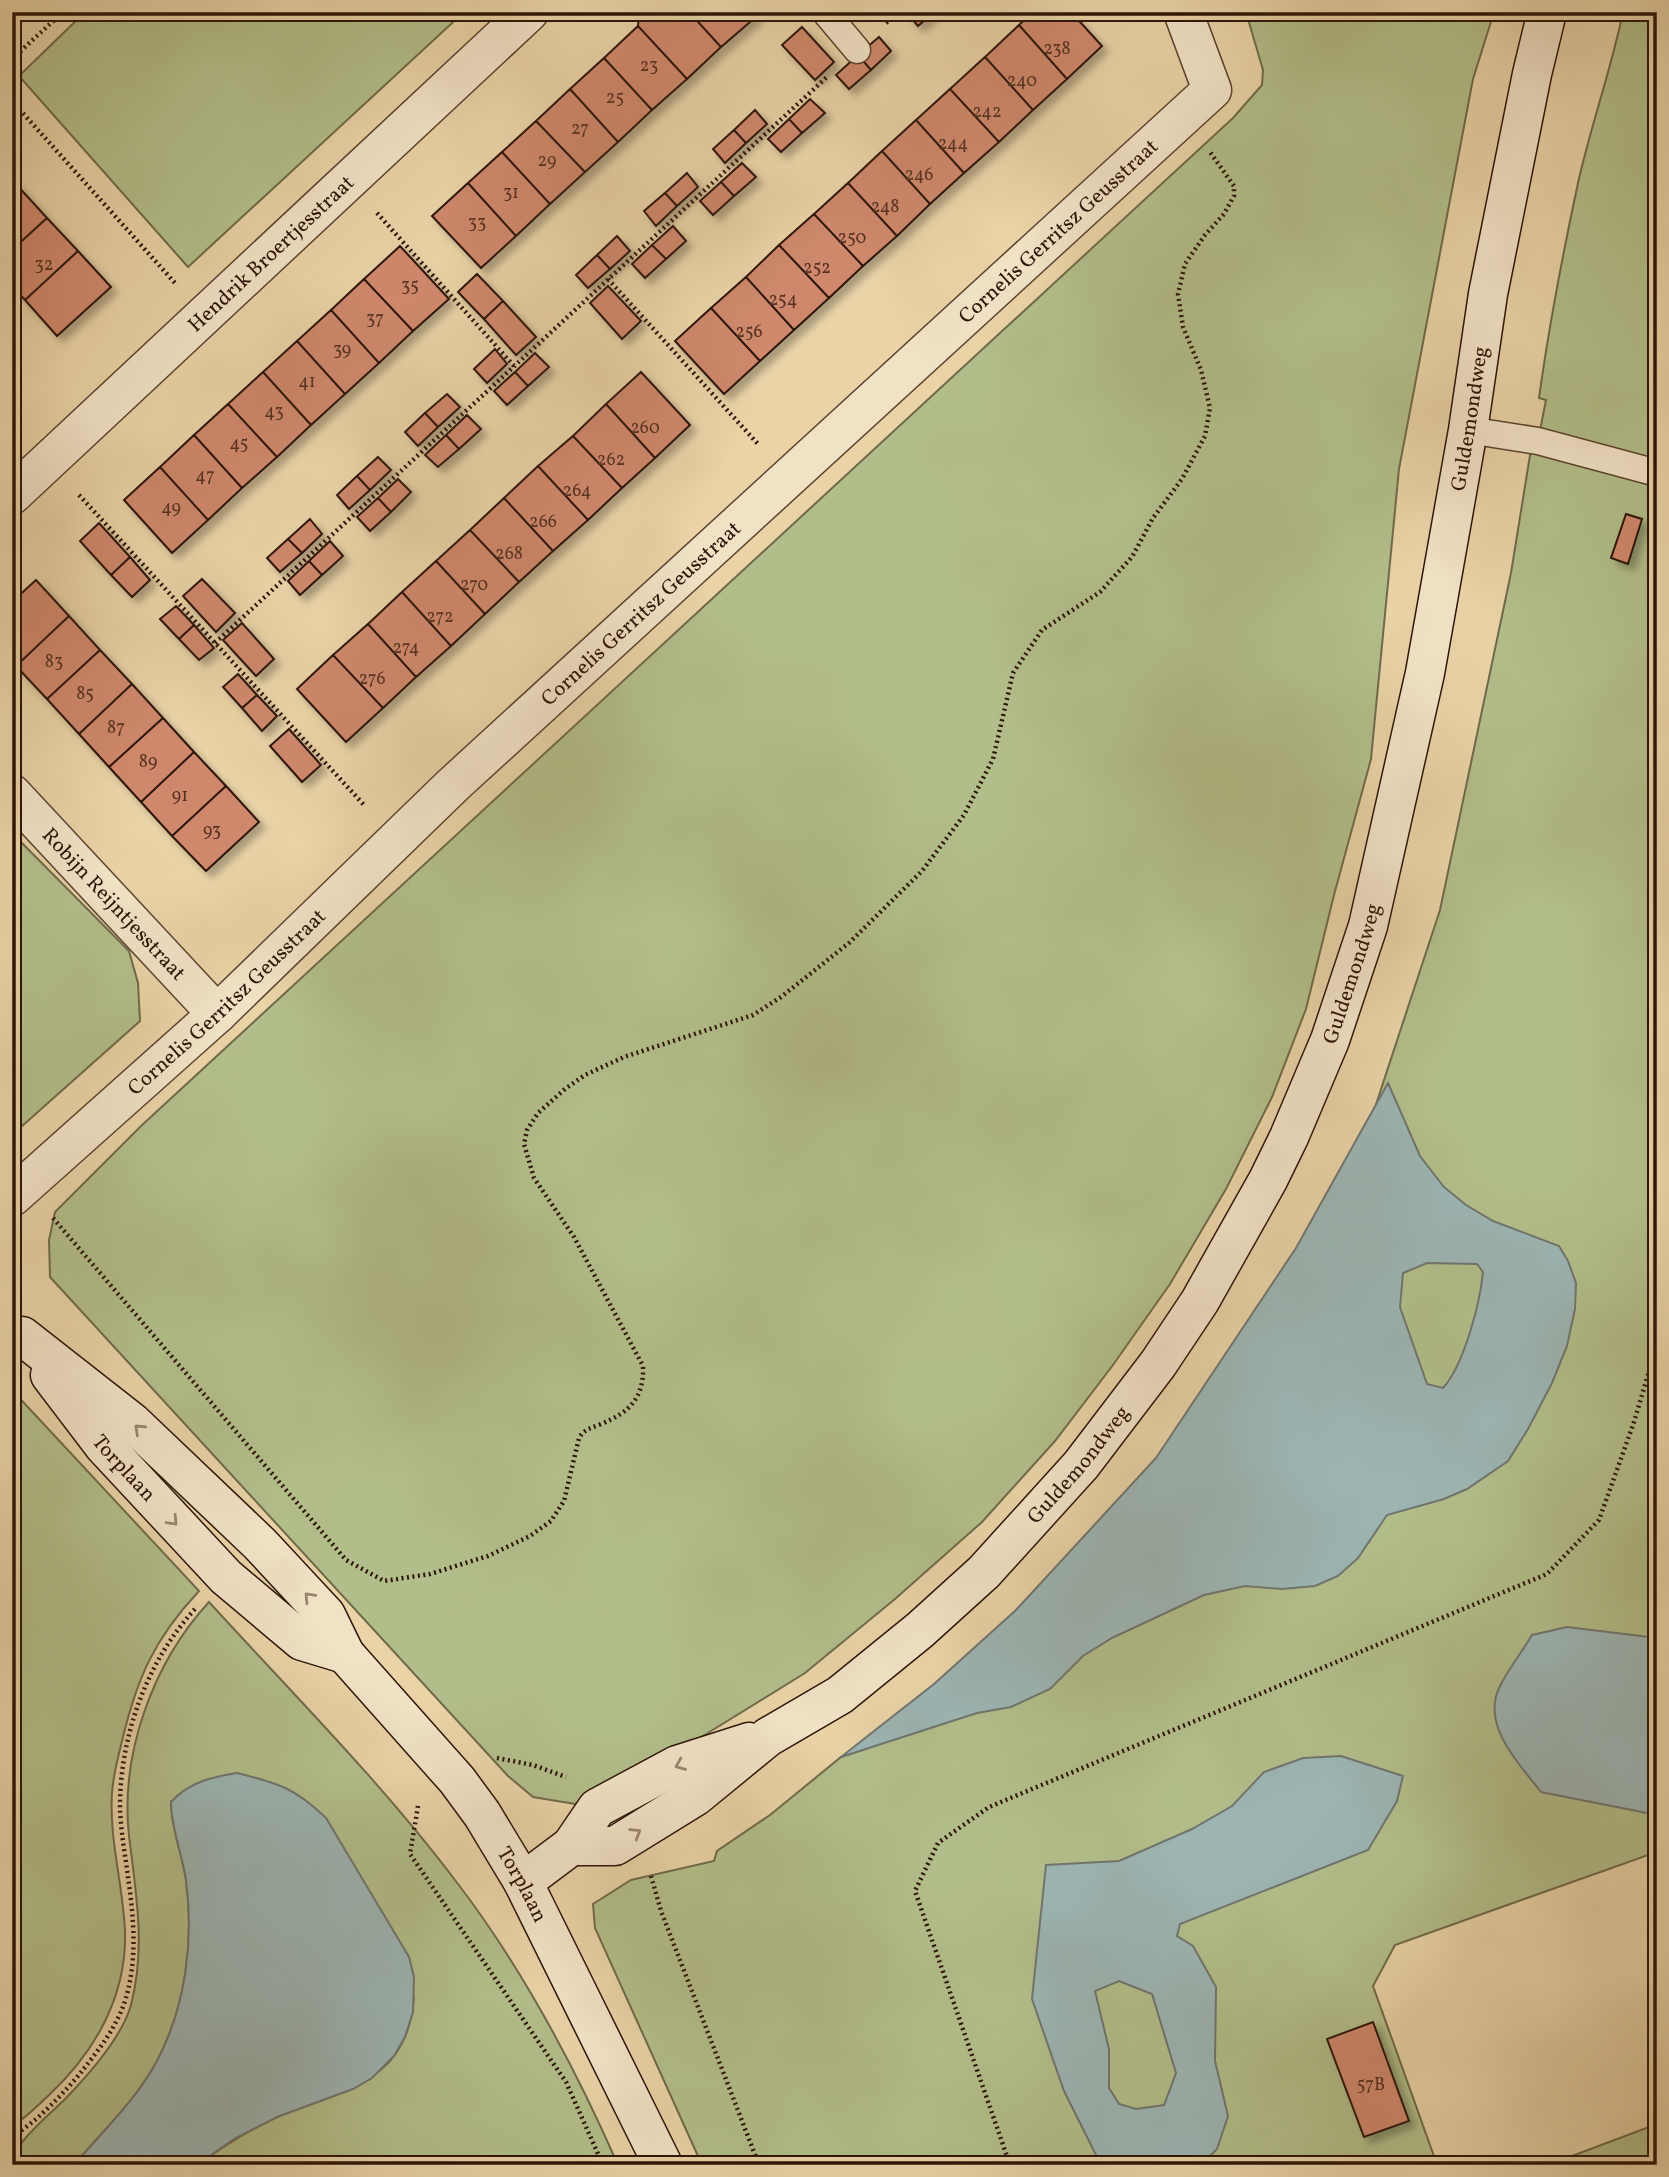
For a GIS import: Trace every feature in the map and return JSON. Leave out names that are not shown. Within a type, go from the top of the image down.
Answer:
[{"type":"street","name":"Hendrik Broertjesstraat","points":[[12,495],[529,12]]},
{"type":"street","name":"Cornelis Gerritsz Geusstraat","points":[[19,1191],[216,1014],[453,785],[1212,90],[1183,12]]},
{"type":"street","name":"Guldemondweg","points":[[571,1846],[615,1846],[696,1796],[768,1737],[840,1695],[920,1630],[984,1572],[1081,1465],[1158,1364],[1200,1301],[1268,1180],[1329,1040],[1368,926],[1425,673],[1468,430],[1488,294],[1547,12]]},
{"type":"street","name":"Robijn Reijntjesstraat","points":[[12,794],[216,1014]]},
{"type":"street","name":"Torplaan","points":[[17,1331],[104,1446],[226,1577],[302,1641],[345,1654]]},
{"type":"street","name":"Torplaan","points":[[17,1331],[133,1423],[260,1544],[326,1615],[345,1654],[457,1780],[482,1814],[523,1882],[658,2158]]},
{"type":"street","name":"Guldemondweg","points":[[523,1882],[571,1846],[597,1808],[677,1765],[768,1737]]},
{"type":"lane","points":[[825,12],[857,50]]},
{"type":"lane","points":[[1468,430],[1538,441],[1657,474]]},
{"type":"path","points":[[12,59],[63,12]]},
{"type":"path","points":[[215,643],[898,12]]},
{"type":"path","points":[[12,101],[205,316]]},
{"type":"path","points":[[19,1191],[346,1560],[384,1581],[430,1574],[488,1556],[530,1536],[551,1521],[564,1501],[583,1431],[617,1418],[636,1399],[644,1385],[643,1366],[574,1237],[534,1178],[524,1144],[527,1130],[538,1113],[585,1075],[624,1057],[752,1015],[849,943],[913,880],[964,815],[993,759],[1013,673],[1042,630],[1100,592],[1132,557],[1153,518],[1182,480],[1205,436],[1210,408],[1201,370],[1183,327],[1178,294],[1185,264],[1224,214],[1234,196],[1234,186],[1185,115]]},
{"type":"path","points":[[349,181],[514,366]]},
{"type":"path","points":[[608,279],[789,478]]},
{"type":"path","points":[[48,462],[396,840]]},
{"type":"path","points":[[1010,2165],[915,1891],[938,1843],[989,1807],[1548,1574],[1599,1520],[1633,1425],[1657,1345]]},
{"type":"path","points":[[14,2137],[71,2085],[112,2028],[124,2003],[132,1963],[134,1924],[121,1828],[120,1800],[132,1727],[141,1697],[176,1629],[226,1577]]},
{"type":"path","points":[[603,2165],[566,2082],[410,1854],[428,1746],[533,1765],[618,1797]]},
{"type":"path","points":[[638,1831],[661,1912],[758,2165]]},
{"type":"green space","points":[[85,12],[464,12],[188,267],[19,76]]},
{"type":"green space","points":[[1246,12],[1494,12],[1473,79],[1399,469],[1371,759],[1306,1009],[1272,1097],[1226,1189],[1170,1284],[1055,1441],[982,1522],[895,1599],[805,1673],[703,1736],[575,1804],[533,1797],[508,1776],[50,1277],[49,1240],[55,1212],[141,1126],[1233,118],[1262,85],[1263,70]]},
{"type":"green space","points":[[1623,12],[1657,12],[1657,1859],[1648,1855],[1395,1945],[1373,1986],[1435,2159],[1442,2165],[702,2165],[595,1928],[593,1904],[631,1880],[714,1861],[717,1851],[770,1815],[841,1757],[868,1748],[942,1698],[1184,1451],[1361,1150],[1440,910],[1511,573],[1531,449],[1538,441],[1546,400],[1539,398],[1567,236],[1583,161]]},
{"type":"green space","points":[[12,833],[129,951],[138,983],[140,1021],[12,1135]]},
{"type":"green space","points":[[12,1390],[199,1591],[170,1626],[149,1660],[134,1698],[116,1767],[112,1793],[112,1828],[125,1931],[124,1955],[114,2000],[94,2041],[81,2060],[49,2095],[12,2126]]},
{"type":"green space","points":[[209,1602],[397,1808],[479,1913],[503,1947],[565,2054],[618,2165],[197,2165],[255,2128],[346,2090],[367,2080],[384,2067],[399,2050],[409,2027],[414,1997],[171,1802],[186,1880],[189,1926],[181,1995],[167,2040],[140,2089],[74,2165],[12,2165],[19,2147],[34,2128],[77,2087],[104,2054],[127,2017],[136,1983],[139,1941],[128,1805],[136,1742],[157,1681],[189,1626]]},
{"type":"green space","points":[[1657,2124],[1657,2165],[1548,2165]]},
{"type":"water","points":[[1388,1083],[1420,1156],[1444,1187],[1466,1205],[1493,1221],[1559,1246],[1576,1283],[1575,1309],[1567,1346],[1552,1383],[1508,1461],[1467,1489],[1444,1499],[1387,1515],[1358,1558],[1338,1576],[1315,1586],[1282,1589],[1245,1586],[1204,1595],[1112,1638],[1083,1656],[1050,1689],[1011,1707],[977,1713],[841,1757],[934,1684],[1016,1610],[1156,1458],[1296,1248]],"holes":[[[1427,1263],[1477,1264],[1483,1272],[1481,1285],[1475,1316],[1458,1365],[1443,1388],[1427,1384],[1400,1307],[1403,1273]]]},
{"type":"water","points":[[1567,1627],[1649,1637],[1657,1632],[1657,1815],[1541,1792],[1513,1756],[1498,1729],[1495,1700],[1500,1686],[1532,1635]]},
{"type":"water","points":[[1341,1756],[1403,1776],[1397,1801],[1368,1850],[1180,1924],[1177,1936],[1193,1946],[1216,1987],[1215,2061],[1228,2116],[1217,2149],[1205,2161],[1174,2160],[1169,2165],[1101,2165],[1064,2091],[1032,1999],[1046,1865],[1119,1861],[1192,1829],[1232,1806],[1264,1772],[1303,1758]],"holes":[[[1119,1981],[1152,1994],[1176,2073],[1164,2105],[1136,2109],[1119,2104],[1109,2088],[1109,2049],[1095,1991]]]},
{"type":"water","points":[[237,1773],[264,1780],[295,1793],[326,1818],[409,1957],[414,1977],[413,2012],[405,2037],[394,2056],[372,2078],[353,2089],[277,2117],[234,2139],[197,2165],[74,2165],[149,2075],[175,2018],[185,1972],[189,1926],[186,1880],[171,1802],[193,1785]]},
{"type":"building","points":[[643,12],[689,12],[721,47],[687,79],[638,26],[639,16]]},
{"type":"building","points":[[689,12],[753,12],[757,16],[721,47]]},
{"type":"building","points":[[906,12],[934,12],[918,26]]},
{"type":"building","points":[[1033,12],[1071,12],[1102,46],[1067,79],[1019,25]]},
{"type":"building","points":[[1019,25],[1067,79],[1033,110],[985,57]]},
{"type":"building","points":[[638,26],[687,79],[652,110],[604,58]]},
{"type":"building","points":[[802,27],[834,62],[815,80],[782,45]]},
{"type":"building","points":[[879,37],[891,51],[871,70],[858,55]]},
{"type":"building","points":[[858,55],[871,70],[849,89],[836,75]]},
{"type":"building","points":[[985,57],[1033,110],[999,142],[950,89]]},
{"type":"building","points":[[604,58],[652,110],[618,142],[570,89]]},
{"type":"building","points":[[570,89],[618,142],[585,172],[536,121]]},
{"type":"building","points":[[950,89],[999,142],[964,173],[916,120]]},
{"type":"building","points":[[810,99],[825,113],[802,133],[789,119]]},
{"type":"building","points":[[755,110],[767,124],[746,143],[734,130]]},
{"type":"building","points":[[789,119],[802,133],[781,152],[768,139]]},
{"type":"building","points":[[916,120],[964,173],[930,204],[882,151]]},
{"type":"building","points":[[536,121],[585,172],[550,204],[502,152]]},
{"type":"building","points":[[734,130],[746,143],[725,163],[713,149]]},
{"type":"building","points":[[882,151],[930,204],[897,236],[848,183]]},
{"type":"building","points":[[502,152],[550,204],[516,236],[468,183]]},
{"type":"building","points":[[742,163],[756,177],[734,196],[721,182]]},
{"type":"building","points":[[687,173],[698,187],[677,206],[665,193]]},
{"type":"building","points":[[721,182],[734,196],[713,215],[700,201]]},
{"type":"building","points":[[15,183],[47,218],[12,250],[12,186]]},
{"type":"building","points":[[468,183],[516,236],[481,268],[432,216]]},
{"type":"building","points":[[848,183],[897,236],[863,266],[814,214]]},
{"type":"building","points":[[665,193],[677,206],[656,226],[644,211]]},
{"type":"building","points":[[814,214],[863,266],[829,298],[779,245]]},
{"type":"building","points":[[47,218],[78,251],[25,300],[12,286],[12,250]]},
{"type":"building","points":[[673,226],[686,241],[666,259],[652,245]]},
{"type":"building","points":[[617,236],[630,251],[610,269],[597,255]]},
{"type":"building","points":[[652,245],[666,259],[645,278],[632,264]]},
{"type":"building","points":[[779,245],[829,298],[794,330],[746,277]]},
{"type":"building","points":[[400,246],[449,299],[413,331],[364,279]]},
{"type":"building","points":[[78,251],[111,287],[57,336],[25,300]]},
{"type":"building","points":[[597,255],[610,269],[588,288],[576,275]]},
{"type":"building","points":[[477,274],[503,301],[484,319],[458,292]]},
{"type":"building","points":[[746,277],[794,330],[760,361],[711,308]]},
{"type":"building","points":[[364,279],[413,331],[379,363],[331,310]]},
{"type":"building","points":[[608,286],[641,321],[622,339],[590,303]]},
{"type":"building","points":[[503,301],[536,337],[516,355],[484,319]]},
{"type":"building","points":[[711,308],[760,361],[724,394],[675,341]]},
{"type":"building","points":[[331,310],[379,363],[345,394],[297,341]]},
{"type":"building","points":[[297,341],[345,394],[311,425],[263,372]]},
{"type":"building","points":[[495,349],[507,364],[487,383],[474,369]]},
{"type":"building","points":[[535,353],[549,367],[528,386],[515,372]]},
{"type":"building","points":[[263,372],[311,425],[277,457],[228,404]]},
{"type":"building","points":[[515,372],[528,386],[507,405],[494,391]]},
{"type":"building","points":[[641,372],[690,425],[655,458],[606,404]]},
{"type":"building","points":[[447,394],[460,407],[438,427],[425,413]]},
{"type":"building","points":[[228,404],[277,457],[242,488],[194,435]]},
{"type":"building","points":[[606,404],[655,458],[622,488],[573,436]]},
{"type":"building","points":[[425,413],[438,427],[418,446],[405,432]]},
{"type":"building","points":[[467,415],[481,429],[459,449],[446,435]]},
{"type":"building","points":[[194,435],[242,488],[208,520],[160,467]]},
{"type":"building","points":[[446,435],[459,449],[438,467],[425,455]]},
{"type":"building","points":[[573,436],[622,488],[588,520],[538,466]]},
{"type":"building","points":[[378,457],[391,470],[370,490],[357,476]]},
{"type":"building","points":[[538,466],[588,520],[553,551],[504,498]]},
{"type":"building","points":[[160,467],[208,520],[172,553],[124,500]]},
{"type":"building","points":[[357,476],[370,490],[349,509],[337,495]]},
{"type":"building","points":[[398,479],[411,492],[391,512],[378,498]]},
{"type":"building","points":[[378,498],[391,512],[370,531],[357,517]]},
{"type":"building","points":[[504,498],[553,551],[519,582],[470,530]]},
{"type":"building","points":[[1626,514],[1642,519],[1628,564],[1611,558]]},
{"type":"building","points":[[310,519],[322,534],[302,553],[288,539]]},
{"type":"building","points":[[99,523],[130,557],[111,575],[80,541]]},
{"type":"building","points":[[470,530],[519,582],[485,614],[436,561]]},
{"type":"building","points":[[288,539],[302,553],[280,572],[267,558]]},
{"type":"building","points":[[330,541],[343,556],[322,575],[309,561]]},
{"type":"building","points":[[130,557],[150,580],[132,597],[111,575]]},
{"type":"building","points":[[309,561],[322,575],[300,595],[288,581]]},
{"type":"building","points":[[436,561],[485,614],[451,646],[402,592]]},
{"type":"building","points":[[202,579],[235,613],[216,632],[183,596]]},
{"type":"building","points":[[36,580],[69,616],[16,666],[12,662],[12,602]]},
{"type":"building","points":[[402,592],[451,646],[416,677],[368,624]]},
{"type":"building","points":[[176,606],[194,625],[179,639],[160,619]]},
{"type":"building","points":[[69,616],[100,650],[47,699],[16,666]]},
{"type":"building","points":[[242,623],[274,659],[256,676],[223,640]]},
{"type":"building","points":[[368,624],[416,677],[383,708],[333,655]]},
{"type":"building","points":[[194,625],[214,648],[199,660],[179,639]]},
{"type":"building","points":[[100,650],[132,684],[79,734],[47,699]]},
{"type":"building","points":[[333,655],[383,708],[346,742],[297,689]]},
{"type":"building","points":[[238,674],[257,695],[242,708],[223,687]]},
{"type":"building","points":[[132,684],[163,718],[109,767],[79,734]]},
{"type":"building","points":[[257,695],[277,716],[262,731],[242,708]]},
{"type":"building","points":[[163,718],[194,752],[141,802],[109,767]]},
{"type":"building","points":[[289,729],[321,765],[302,782],[270,746]]},
{"type":"building","points":[[194,752],[226,786],[172,836],[141,802]]},
{"type":"building","points":[[226,786],[259,822],[206,871],[172,836]]},
{"type":"building","points":[[1373,2022],[1409,2121],[1364,2137],[1327,2039]]}]
